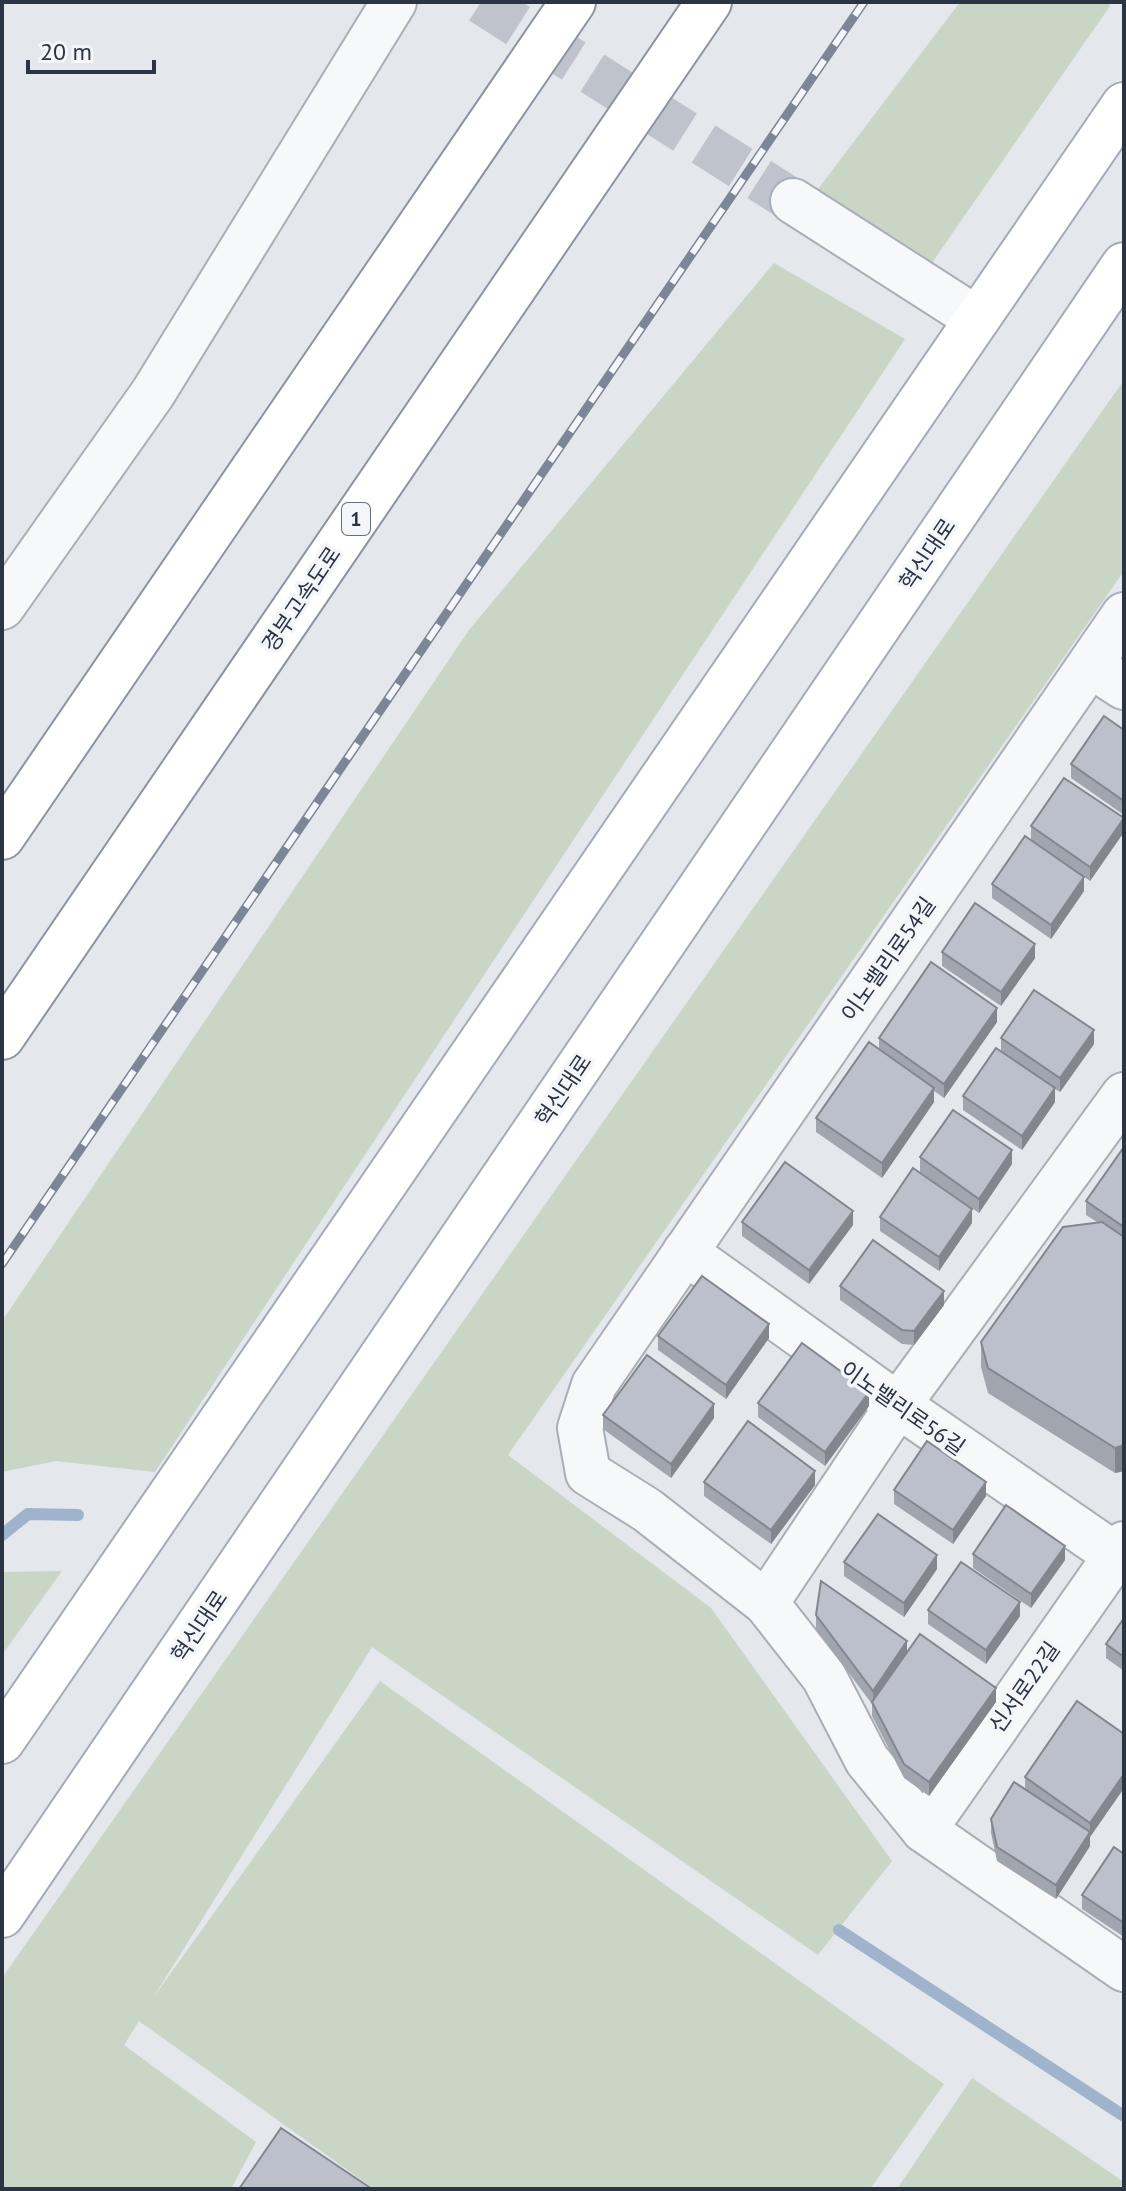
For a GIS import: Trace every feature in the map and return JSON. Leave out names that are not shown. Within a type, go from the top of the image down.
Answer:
[{"type":"main road","points":[[2,837],[573,2]]},
{"type":"main road","name":"경부고속도로","points":[[2,1037],[709,2]]},
{"type":"main road","points":[[2,1741],[1124,105]]},
{"type":"main road","name":"혁신대로","points":[[2,1915],[1124,265]]},
{"type":"street","points":[[2,607],[153,393],[394,2]]},
{"type":"street","points":[[793,201],[977,319]]},
{"type":"street","name":"이노밸리로54길","points":[[1124,615],[1107,676],[685,1252],[594,1385],[580,1428],[588,1473],[647,1510],[766,1603],[824,1677],[867,1760],[924,1830],[1124,1969]]},
{"type":"street","points":[[766,1603],[898,1405],[1124,1095]]},
{"type":"street","name":"이노밸리로56길","points":[[685,1252],[898,1405],[1121,1554]]},
{"type":"street","name":"신서로22길","points":[[924,1830],[1121,1554]]},
{"type":"green space","points":[[960,2],[1109,2],[1110,6],[929,267],[818,189]]},
{"type":"green space","points":[[774,263],[905,339],[155,1472],[56,1461],[2,1472],[2,1321],[469,630]]},
{"type":"green space","points":[[1124,380],[1124,571],[508,1455],[711,1608],[892,1861],[818,1955],[372,1647],[153,1998],[380,1681],[944,2084],[870,2189],[374,2189],[139,2021],[124,2045],[256,2142],[231,2189],[2,2189],[2,1978]]},
{"type":"green space","points":[[62,1571],[2,1655],[2,1572]]},
{"type":"green space","points":[[972,2078],[1124,2182],[1124,2189],[897,2189]]},
{"type":"building","points":[[1104,716],[1124,730],[1124,801],[1071,764]]},
{"type":"building","points":[[1064,778],[1124,818],[1090,867],[1031,826]]},
{"type":"building","points":[[1025,836],[1084,877],[1051,925],[992,884]]},
{"type":"building","points":[[975,903],[1035,944],[1001,992],[942,952]]},
{"type":"building","points":[[931,962],[997,1008],[944,1084],[879,1038]]},
{"type":"building","points":[[1034,990],[1094,1030],[1060,1078],[1001,1038]]},
{"type":"building","points":[[869,1042],[934,1088],[882,1163],[816,1118]]},
{"type":"building","points":[[996,1048],[1055,1088],[1022,1136],[963,1096]]},
{"type":"building","points":[[953,1110],[1012,1150],[979,1199],[920,1157]]},
{"type":"building","points":[[1124,1147],[1124,1227],[1086,1201]]},
{"type":"building","points":[[785,1162],[853,1211],[809,1270],[742,1222]]},
{"type":"building","points":[[913,1168],[972,1209],[939,1257],[880,1217]]},
{"type":"building","points":[[1102,1222],[1124,1237],[1124,1445],[1115,1448],[988,1368],[981,1342],[1063,1227]]},
{"type":"building","points":[[873,1240],[944,1291],[914,1331],[902,1330],[840,1286]]},
{"type":"building","points":[[702,1276],[769,1324],[726,1385],[658,1336]]},
{"type":"building","points":[[802,1343],[869,1392],[825,1452],[758,1403]]},
{"type":"building","points":[[647,1355],[714,1404],[671,1464],[603,1415]]},
{"type":"building","points":[[748,1421],[815,1471],[771,1530],[704,1482]]},
{"type":"building","points":[[927,1441],[986,1482],[953,1530],[894,1490]]},
{"type":"building","points":[[1006,1505],[1065,1546],[1031,1594],[973,1554]]},
{"type":"building","points":[[878,1514],[937,1555],[904,1603],[844,1562]]},
{"type":"building","points":[[961,1562],[1020,1602],[986,1650],[928,1610]]},
{"type":"building","points":[[821,1581],[907,1641],[873,1691],[816,1615]]},
{"type":"building","points":[[1124,1618],[1124,1657],[1106,1644]]},
{"type":"building","points":[[920,1634],[996,1688],[929,1782],[904,1764],[872,1702]]},
{"type":"building","points":[[1077,1701],[1124,1734],[1124,1774],[1090,1823],[1025,1777]]},
{"type":"building","points":[[1014,1782],[1090,1832],[1056,1885],[997,1847],[991,1819]]},
{"type":"building","points":[[1114,1847],[1124,1854],[1124,1923],[1082,1895]]},
{"type":"building","points":[[281,2128],[372,2189],[239,2189]]},
{"type":"waterway","points":[[2,1535],[28,1514],[78,1515]]},
{"type":"waterway","points":[[839,1930],[1124,2116]]},
{"type":"tunnel","points":[[481,2],[793,201]]},
{"type":"railway","points":[[2,1264],[864,2]]}]
